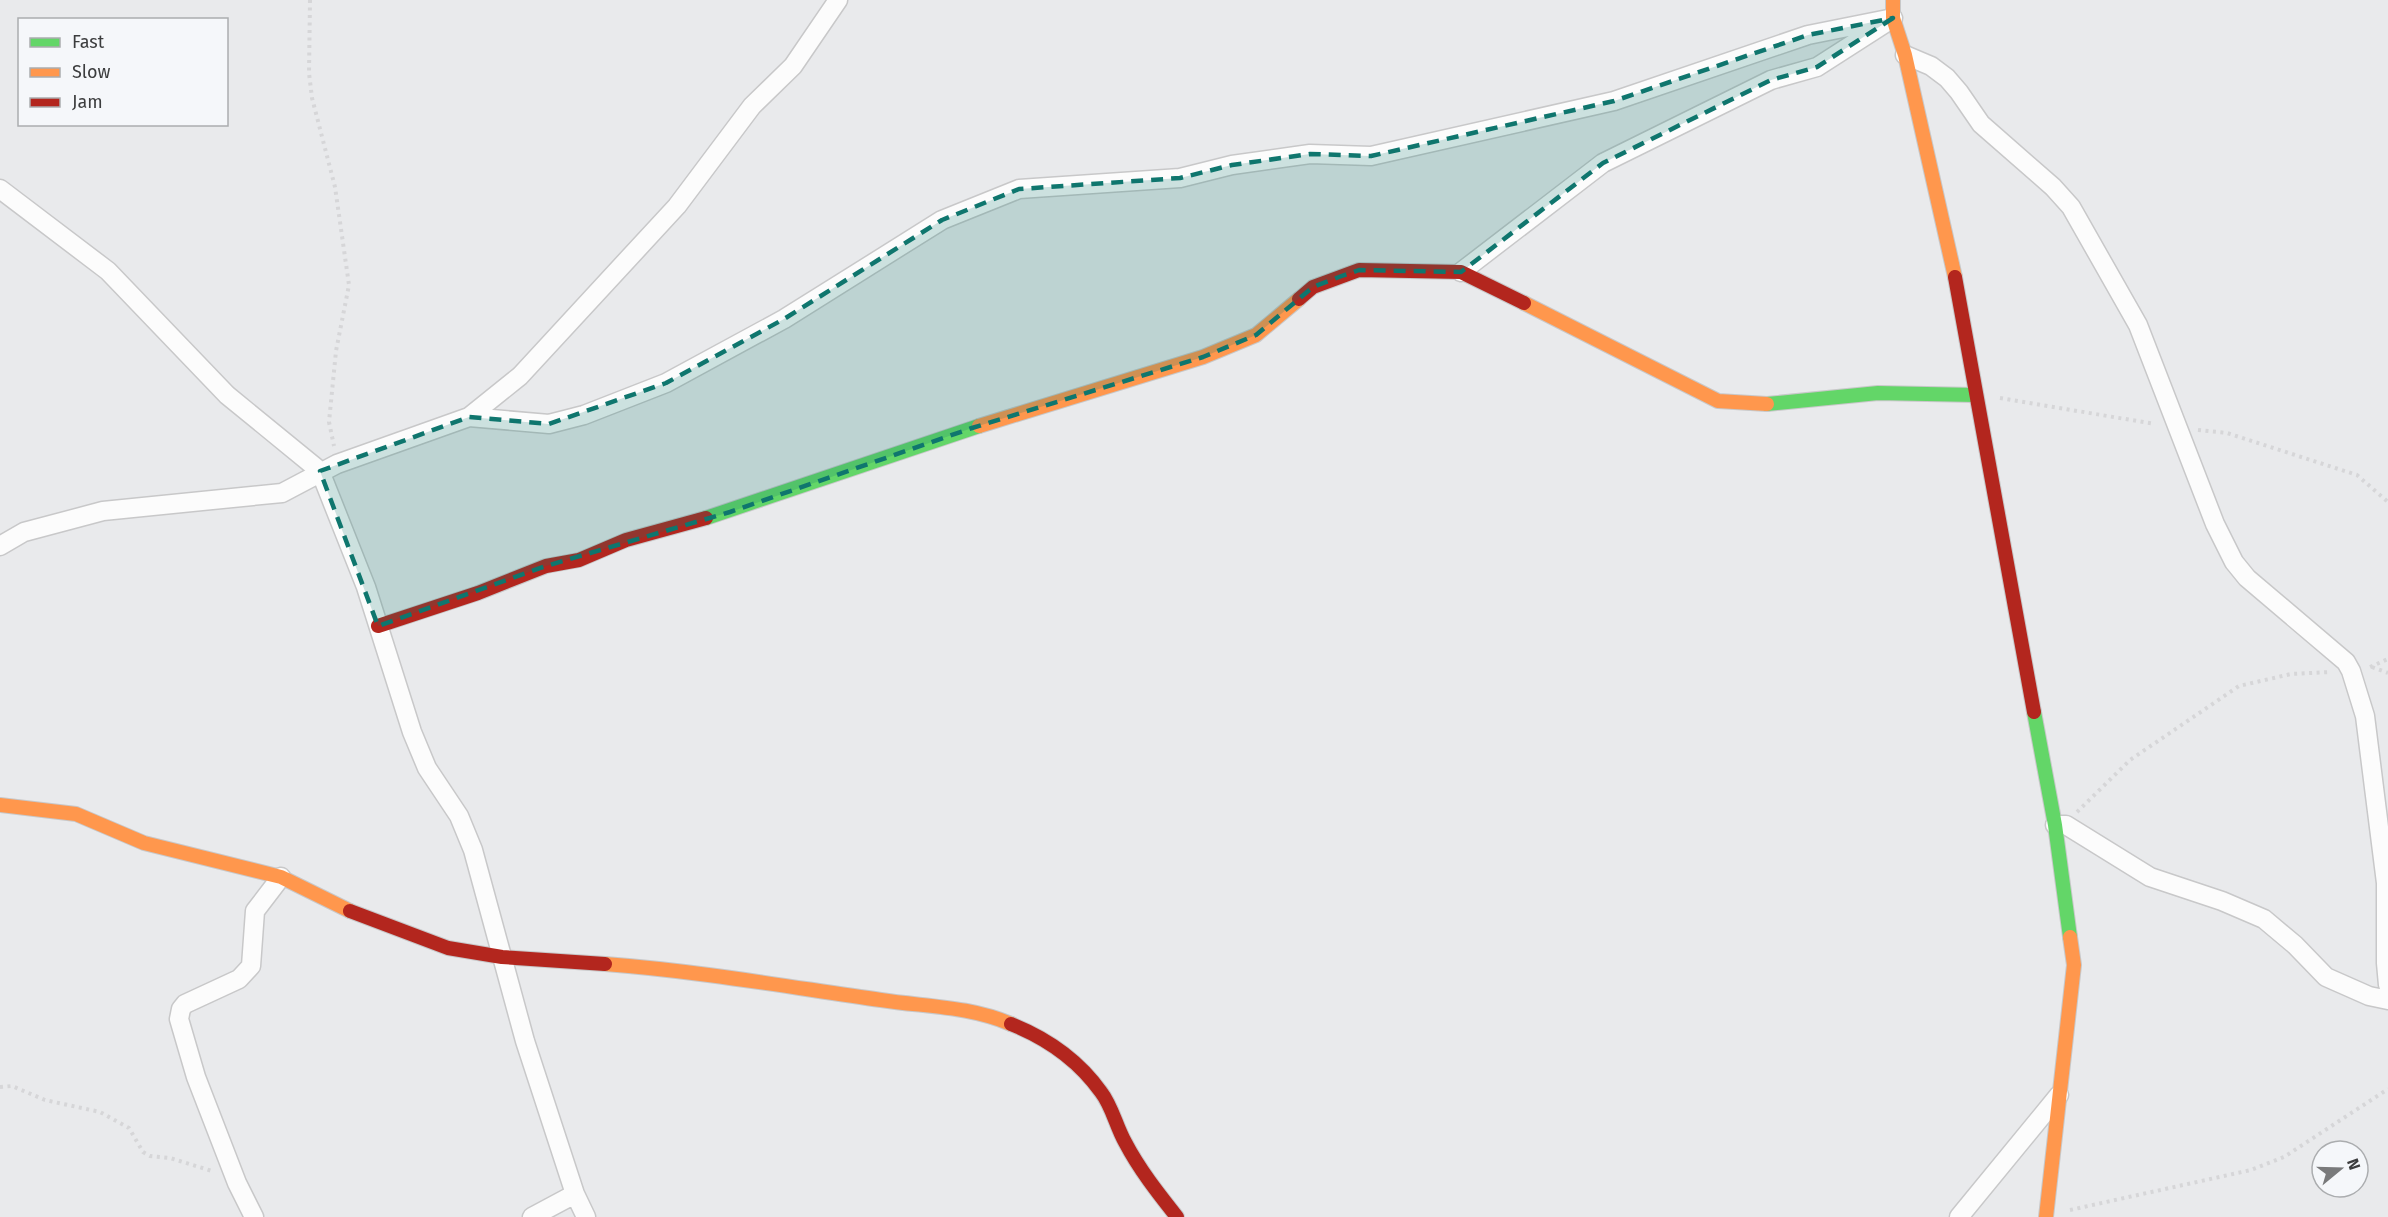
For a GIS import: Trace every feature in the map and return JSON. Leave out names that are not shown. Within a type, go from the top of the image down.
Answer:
[{"type":"street","points":[[0,546],[24,532],[103,511],[282,493],[337,464],[469,417],[520,376],[677,206],[752,106],[793,66],[838,0]]},
{"type":"street","points":[[469,417],[549,424],[584,415],[666,383],[784,319],[942,220],[1019,189],[1180,178],[1232,165],[1310,154],[1371,156],[1614,101],[1808,35],[1893,9]]},
{"type":"street","points":[[1893,9],[1954,270],[1975,395],[2060,825],[2074,965],[2046,1216]]},
{"type":"street","points":[[1461,272],[1603,163],[1771,80],[1817,67],[1893,9]]},
{"type":"street","points":[[1905,55],[1931,66],[1947,78],[1981,124],[2053,186],[2071,207],[2138,324],[2215,524],[2234,562],[2284,611],[2346,662],[2351,671],[2365,716],[2385,872],[2388,985]]},
{"type":"street","points":[[0,189],[108,271],[227,395],[320,471],[366,587],[412,732],[427,768],[459,816],[473,850],[525,1041],[575,1194],[586,1217]]},
{"type":"street","points":[[378,626],[478,593],[546,566],[579,560],[626,540],[730,512],[972,428],[1027,413],[1203,357],[1256,335],[1313,287],[1359,270],[1461,272],[1590,339],[1718,401],[1731,404],[1758,407],[1892,392],[1975,395]]},
{"type":"street","points":[[0,805],[76,814],[144,843],[281,877],[350,911],[448,948],[502,957],[671,969],[885,1001],[983,1012],[1036,1034],[1074,1062],[1102,1093],[1124,1141],[1144,1174],[1177,1217]]},
{"type":"street","points":[[2060,825],[2150,877],[2222,901],[2264,919],[2295,945],[2326,977],[2369,996],[2388,1000]]},
{"type":"street","points":[[254,1217],[237,1183],[190,1060],[179,1019],[181,1009],[186,1004],[239,979],[251,966],[255,910],[281,877]]},
{"type":"street","points":[[1959,1217],[2059,1095]]},
{"type":"street","points":[[532,1217],[575,1194]]},
{"type":"path","points":[[310,0],[309,73],[312,98],[335,187],[349,285],[336,351],[329,422],[337,464]]},
{"type":"path","points":[[1975,395],[2046,404],[2076,412],[2227,434],[2357,475],[2388,502]]},
{"type":"path","points":[[2372,666],[2388,673]]},
{"type":"path","points":[[2060,825],[2130,760],[2239,686],[2291,674],[2351,671]]},
{"type":"path","points":[[0,1086],[12,1086],[45,1100],[100,1112],[129,1128],[143,1152],[150,1156],[198,1165],[237,1183]]},
{"type":"path","points":[[2046,1216],[2251,1170],[2284,1157],[2388,1089]]},
{"type":"highlighted area","points":[[1893,18],[1817,67],[1771,80],[1603,163],[1461,272],[1359,270],[1313,287],[1256,335],[1203,357],[972,428],[730,512],[546,566],[378,626],[320,471],[469,417],[549,424],[666,383],[784,319],[942,220],[1019,189],[1180,178],[1232,165],[1310,154],[1371,156],[1614,101],[1808,35]]},
{"type":"traffic: fast","points":[[1767,404],[1878,393],[1975,395]]},
{"type":"traffic: fast","points":[[706,518],[979,426]]},
{"type":"traffic: fast","points":[[2034,712],[2055,825],[2070,937]]},
{"type":"traffic: slow","points":[[1893,0],[1893,18],[1905,55],[1955,277]]},
{"type":"traffic: slow","points":[[979,426],[1203,357],[1256,335],[1299,299]]},
{"type":"traffic: slow","points":[[1524,303],[1718,401],[1767,404]]},
{"type":"traffic: slow","points":[[0,805],[76,814],[144,843],[281,877],[350,911]]},
{"type":"traffic: slow","points":[[2046,1217],[2074,965],[2070,937]]},
{"type":"traffic: slow","points":[[605,964],[709,975],[947,1008],[979,1014],[1011,1024]]},
{"type":"traffic: jam","points":[[1299,299],[1313,287],[1359,270],[1461,272],[1524,303]]},
{"type":"traffic: jam","points":[[1955,277],[2034,712]]},
{"type":"traffic: jam","points":[[378,626],[478,593],[546,566],[579,560],[626,540],[706,518]]},
{"type":"traffic: jam","points":[[350,911],[448,948],[502,957],[605,964]]},
{"type":"traffic: jam","points":[[1011,1024],[1049,1043],[1083,1070],[1108,1103],[1136,1162],[1177,1217]]}]
